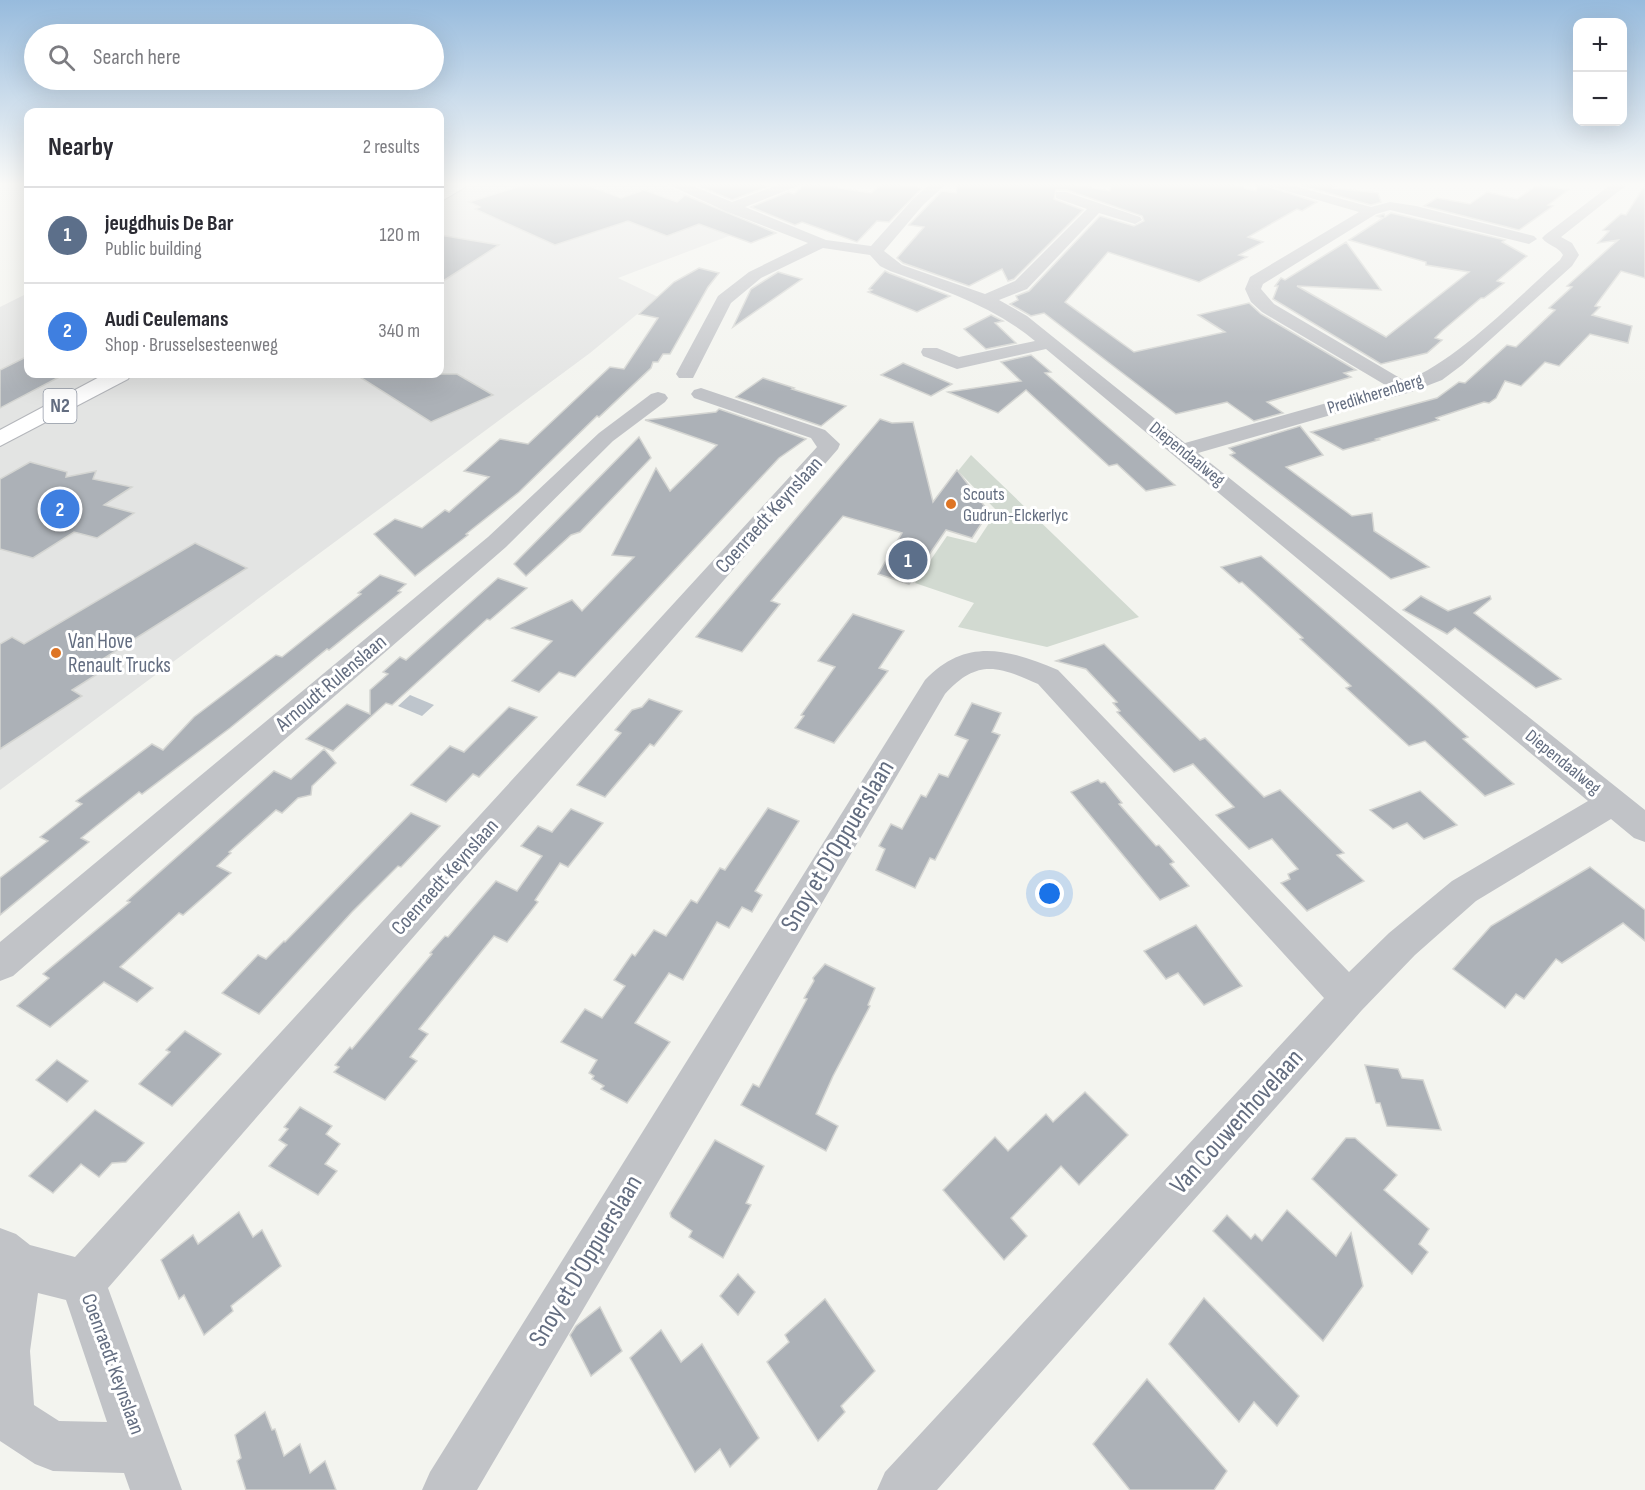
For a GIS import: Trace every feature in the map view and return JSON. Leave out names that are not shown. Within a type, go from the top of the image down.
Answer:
[{"type":"main road","name":"N2","points":[[0,440],[113,378]]},
{"type":"street","name":"Arnoudt Rulenslaan","points":[[0,964],[497,542],[606,437],[675,384],[724,300],[755,275],[802,253]]},
{"type":"street","name":"Diependaalweg","points":[[876,253],[886,263],[896,268],[985,300],[1021,320],[1645,829]]},
{"type":"street","points":[[985,300],[1021,285],[1053,253]]},
{"type":"street","points":[[1303,253],[1256,281],[1253,289],[1257,298],[1268,308],[1404,388]]},
{"type":"street","points":[[1553,253],[1566,263],[1571,255],[1570,253]]},
{"type":"street","name":"Predikherenberg","points":[[1183,450],[1404,388],[1435,376],[1566,263]]},
{"type":"street","points":[[930,352],[957,363],[1050,343]]},
{"type":"street","name":"Coenraedt Keynslaan","points":[[149,1469],[83,1282],[827,449],[829,444],[818,434],[675,384]]},
{"type":"street","name":"Snoy et D'Oppuerslaan","points":[[448,1490],[935,687],[948,670],[987,658],[1012,661],[1048,677],[1349,998]]},
{"type":"street","name":"Van Couwenhovelaan","points":[[903,1490],[1349,998],[1402,944],[1464,891],[1613,802]]},
{"type":"street","points":[[83,1282],[9,1257],[6,1351],[10,1419],[53,1446],[149,1469]]},
{"type":"shaded area","points":[[444,253],[685,253],[618,278],[658,297],[590,353],[0,790],[0,307],[24,295],[24,378],[444,378]]},
{"type":"shaded area","points":[[971,455],[1139,617],[1047,647],[958,627],[974,603],[915,583],[947,536],[976,543],[997,511],[958,471]]},
{"type":"shaded area","points":[[410,695],[434,705],[422,716],[398,706]]},
{"type":"building","points":[[444,253],[487,253],[444,280]]},
{"type":"building","points":[[902,253],[1040,253],[1014,279],[1008,281],[1002,269],[969,286],[903,263],[897,258]]},
{"type":"building","points":[[1065,253],[1108,253],[1065,302],[1134,352],[1225,332],[1198,315],[1249,303],[1261,314],[1356,370],[1344,373],[1351,377],[1267,402],[1283,413],[1254,421],[1227,402],[1176,414],[1044,313],[1031,316],[1010,304],[1018,300],[1016,296],[1029,291]]},
{"type":"building","points":[[1110,253],[1244,253],[1239,255],[1247,257],[1199,282]]},
{"type":"building","points":[[1329,253],[1354,253],[1381,290],[1297,286],[1386,337],[1469,272],[1426,265],[1426,262],[1393,253],[1521,253],[1527,256],[1497,281],[1504,283],[1481,298],[1442,331],[1435,338],[1442,340],[1427,353],[1381,364],[1273,299],[1278,286],[1275,286],[1281,278],[1285,280]]},
{"type":"building","points":[[1604,253],[1645,253],[1645,278],[1621,271],[1595,306],[1600,307],[1592,315],[1632,326],[1628,343],[1590,334],[1559,366],[1545,362],[1521,386],[1505,381],[1496,398],[1489,403],[1484,402],[1436,418],[1439,420],[1376,439],[1379,440],[1343,450],[1311,432],[1437,398],[1459,382],[1465,383],[1507,345],[1516,347],[1555,310],[1549,308],[1572,287],[1567,286]]},
{"type":"building","points":[[699,268],[719,273],[708,287],[670,354],[663,354],[658,362],[653,362],[651,368],[599,417],[597,416],[519,492],[466,534],[468,535],[415,576],[374,534],[395,519],[422,528],[445,510],[449,512],[489,477],[464,471],[500,439],[528,444],[610,367],[624,369],[658,318],[639,314],[674,282]]},
{"type":"building","points":[[885,271],[950,296],[917,312],[868,292],[872,290],[869,289]]},
{"type":"building","points":[[778,272],[802,279],[733,327],[751,289]]},
{"type":"building","points":[[991,315],[1003,321],[995,323],[1016,343],[986,349],[964,329]]},
{"type":"building","points":[[1031,355],[1051,372],[1045,373],[1175,485],[1146,491],[1117,464],[1109,466],[1026,390],[998,413],[948,392],[1021,381],[1001,362]]},
{"type":"building","points":[[24,358],[24,378],[57,378],[0,408],[0,370]]},
{"type":"building","points":[[903,363],[952,384],[931,396],[881,375]]},
{"type":"building","points":[[444,374],[457,374],[493,395],[431,422],[361,378],[444,378]]},
{"type":"building","points":[[763,378],[846,406],[821,426],[736,397]]},
{"type":"building","points":[[719,409],[806,439],[779,458],[575,677],[559,672],[539,692],[512,681],[552,641],[512,628],[572,600],[582,611],[634,557],[612,555],[656,468],[670,491],[717,445],[645,420],[716,412]]},
{"type":"building","points":[[880,419],[892,423],[913,422],[933,502],[957,470],[989,512],[972,538],[946,530],[909,584],[878,574],[902,533],[843,516],[771,601],[780,604],[742,652],[696,637]]},
{"type":"building","points":[[1300,426],[1323,455],[1286,467],[1352,516],[1372,513],[1374,531],[1429,567],[1391,579],[1230,455],[1235,453],[1229,448]]},
{"type":"building","points":[[639,437],[651,458],[580,532],[571,535],[526,576],[514,564]]},
{"type":"building","points":[[30,462],[67,472],[66,477],[96,471],[93,479],[132,487],[104,505],[134,513],[97,538],[74,532],[33,558],[0,549],[0,479]]},
{"type":"building","name":"Van Hove Renault Trucks","points":[[195,543],[247,568],[98,662],[107,668],[72,690],[82,696],[0,749],[0,644],[12,637],[24,644]]},
{"type":"building","points":[[1261,556],[1434,706],[1468,737],[1463,739],[1514,784],[1485,796],[1425,741],[1409,746],[1346,688],[1351,686],[1300,639],[1303,638],[1242,582],[1239,583],[1221,567]]},
{"type":"building","points":[[380,575],[406,584],[398,591],[401,592],[230,728],[142,794],[139,792],[81,838],[89,842],[0,915],[0,878],[48,841],[40,837],[82,804],[76,801],[152,744],[163,750],[194,717],[276,655],[282,657],[361,594],[358,593]]},
{"type":"building","points":[[498,578],[527,588],[490,620],[487,619],[392,705],[386,703],[333,751],[306,739],[347,704],[370,714],[370,690],[388,674],[383,672],[400,657],[406,660]]},
{"type":"building","points":[[1421,596],[1448,611],[1490,596],[1491,599],[1474,613],[1561,679],[1536,688],[1455,628],[1447,634],[1403,610]]},
{"type":"building","points":[[853,614],[904,631],[879,668],[888,671],[834,743],[795,728],[804,716],[801,715],[835,667],[818,661]]},
{"type":"building","points":[[1104,644],[1200,740],[1205,738],[1264,797],[1280,790],[1344,853],[1337,855],[1364,881],[1307,911],[1281,883],[1290,879],[1288,874],[1298,869],[1272,839],[1249,849],[1216,815],[1234,807],[1193,764],[1174,772],[1117,712],[1120,711],[1113,703],[1117,702],[1086,669],[1056,661]]},
{"type":"building","points":[[649,699],[682,711],[654,746],[650,744],[605,797],[577,785],[621,733],[615,730],[632,710],[642,707]]},
{"type":"building","points":[[972,703],[1001,713],[992,732],[1000,735],[935,860],[930,858],[915,888],[876,870],[885,849],[879,846],[891,824],[902,829],[921,795],[926,797],[939,774],[948,777],[968,740],[955,735]]},
{"type":"building","points":[[509,707],[537,717],[479,777],[473,774],[446,802],[411,785],[450,746],[464,752]]},
{"type":"building","points":[[324,749],[336,763],[312,786],[311,795],[298,798],[282,813],[276,810],[229,852],[231,853],[217,866],[231,873],[183,915],[179,913],[120,967],[153,988],[137,1002],[104,982],[50,1027],[17,1006],[49,978],[43,974],[130,902],[127,901],[274,771],[291,779]]},
{"type":"building","points":[[1098,780],[1101,783],[1105,782],[1122,803],[1119,804],[1156,846],[1159,845],[1174,862],[1170,864],[1189,886],[1160,900],[1071,792]]},
{"type":"building","points":[[1420,791],[1457,825],[1424,839],[1407,823],[1393,829],[1370,810]]},
{"type":"building","points":[[768,808],[799,821],[755,891],[762,895],[752,912],[742,907],[729,928],[717,922],[683,980],[669,973],[635,1023],[670,1042],[627,1103],[601,1089],[604,1086],[592,1079],[594,1076],[589,1073],[597,1060],[561,1042],[585,1009],[602,1018],[625,986],[614,980],[632,954],[635,956],[654,930],[666,936],[691,900],[697,903],[720,868],[725,870]]},
{"type":"building","points":[[571,809],[603,823],[568,867],[560,863],[535,900],[538,902],[507,942],[494,936],[419,1029],[428,1034],[410,1057],[417,1061],[385,1100],[334,1072],[339,1067],[335,1065],[350,1047],[352,1049],[432,954],[430,953],[445,936],[448,937],[496,881],[517,891],[542,856],[521,846],[538,826],[552,832]]},
{"type":"building","points":[[411,813],[440,826],[401,867],[398,866],[352,912],[259,1014],[222,993],[258,955],[266,959],[285,942]]},
{"type":"building","points":[[1590,867],[1645,910],[1645,941],[1623,923],[1562,963],[1556,959],[1524,999],[1516,994],[1505,1008],[1453,969],[1491,926]]},
{"type":"building","points":[[1196,925],[1242,986],[1204,1005],[1178,973],[1166,979],[1144,951]]},
{"type":"building","points":[[825,964],[875,988],[868,1005],[870,1006],[816,1114],[838,1126],[826,1151],[741,1105],[753,1084],[759,1087],[807,999],[804,998],[814,981],[813,978]]},
{"type":"building","points":[[185,1031],[221,1054],[172,1106],[139,1084],[170,1052],[166,1050]]},
{"type":"building","points":[[57,1060],[88,1081],[67,1102],[36,1080]]},
{"type":"building","points":[[1365,1065],[1398,1069],[1402,1078],[1423,1080],[1441,1130],[1387,1126],[1380,1103],[1376,1103]]},
{"type":"building","points":[[1085,1092],[1128,1135],[1079,1185],[1061,1166],[1011,1218],[1027,1236],[1004,1260],[943,1190],[995,1137],[1008,1151],[1046,1114],[1053,1122]]},
{"type":"building","points":[[300,1107],[332,1126],[326,1134],[340,1144],[325,1164],[337,1171],[318,1195],[269,1166],[287,1145],[279,1140],[288,1129],[284,1127]]},
{"type":"building","points":[[95,1110],[144,1143],[126,1162],[112,1163],[99,1177],[81,1164],[53,1193],[29,1176]]},
{"type":"building","points":[[1346,1138],[1355,1138],[1397,1175],[1384,1190],[1429,1229],[1419,1244],[1428,1252],[1412,1274],[1312,1179]]},
{"type":"building","points":[[715,1140],[764,1166],[746,1203],[751,1205],[723,1258],[689,1237],[692,1231],[671,1217],[670,1213]]},
{"type":"building","points":[[1287,1210],[1336,1256],[1351,1233],[1363,1286],[1323,1341],[1213,1231],[1227,1215],[1251,1239],[1255,1234],[1262,1241]]},
{"type":"building","points":[[239,1212],[253,1237],[262,1230],[281,1266],[231,1306],[233,1311],[204,1335],[184,1295],[179,1299],[161,1260],[193,1235],[198,1244]]},
{"type":"building","points":[[738,1274],[755,1292],[738,1315],[720,1296]]},
{"type":"building","points":[[1204,1298],[1299,1396],[1277,1426],[1254,1402],[1239,1422],[1169,1344]]},
{"type":"building","points":[[825,1299],[875,1371],[841,1406],[845,1412],[818,1441],[767,1362],[789,1342],[785,1335]]},
{"type":"building","points":[[600,1307],[622,1351],[591,1376],[570,1335],[576,1326]]},
{"type":"building","points":[[661,1330],[681,1362],[702,1344],[759,1438],[730,1467],[720,1449],[695,1472],[630,1358]]},
{"type":"building","points":[[1147,1379],[1227,1471],[1214,1490],[1130,1490],[1093,1444]]},
{"type":"building","points":[[265,1412],[272,1430],[275,1429],[284,1456],[300,1444],[310,1473],[325,1461],[336,1490],[246,1490],[237,1461],[241,1458],[235,1435]]},
{"type":"place","name":"Scouts Gudrun-Elckerlyc","points":[[951,504]]},
{"type":"place","name":"Audi Ceulemans","points":[[60,509]]},
{"type":"place","name":"jeugdhuis De Bar","points":[[908,560]]},
{"type":"place","name":"Van Hove Renault Trucks","points":[[56,653]]}]
